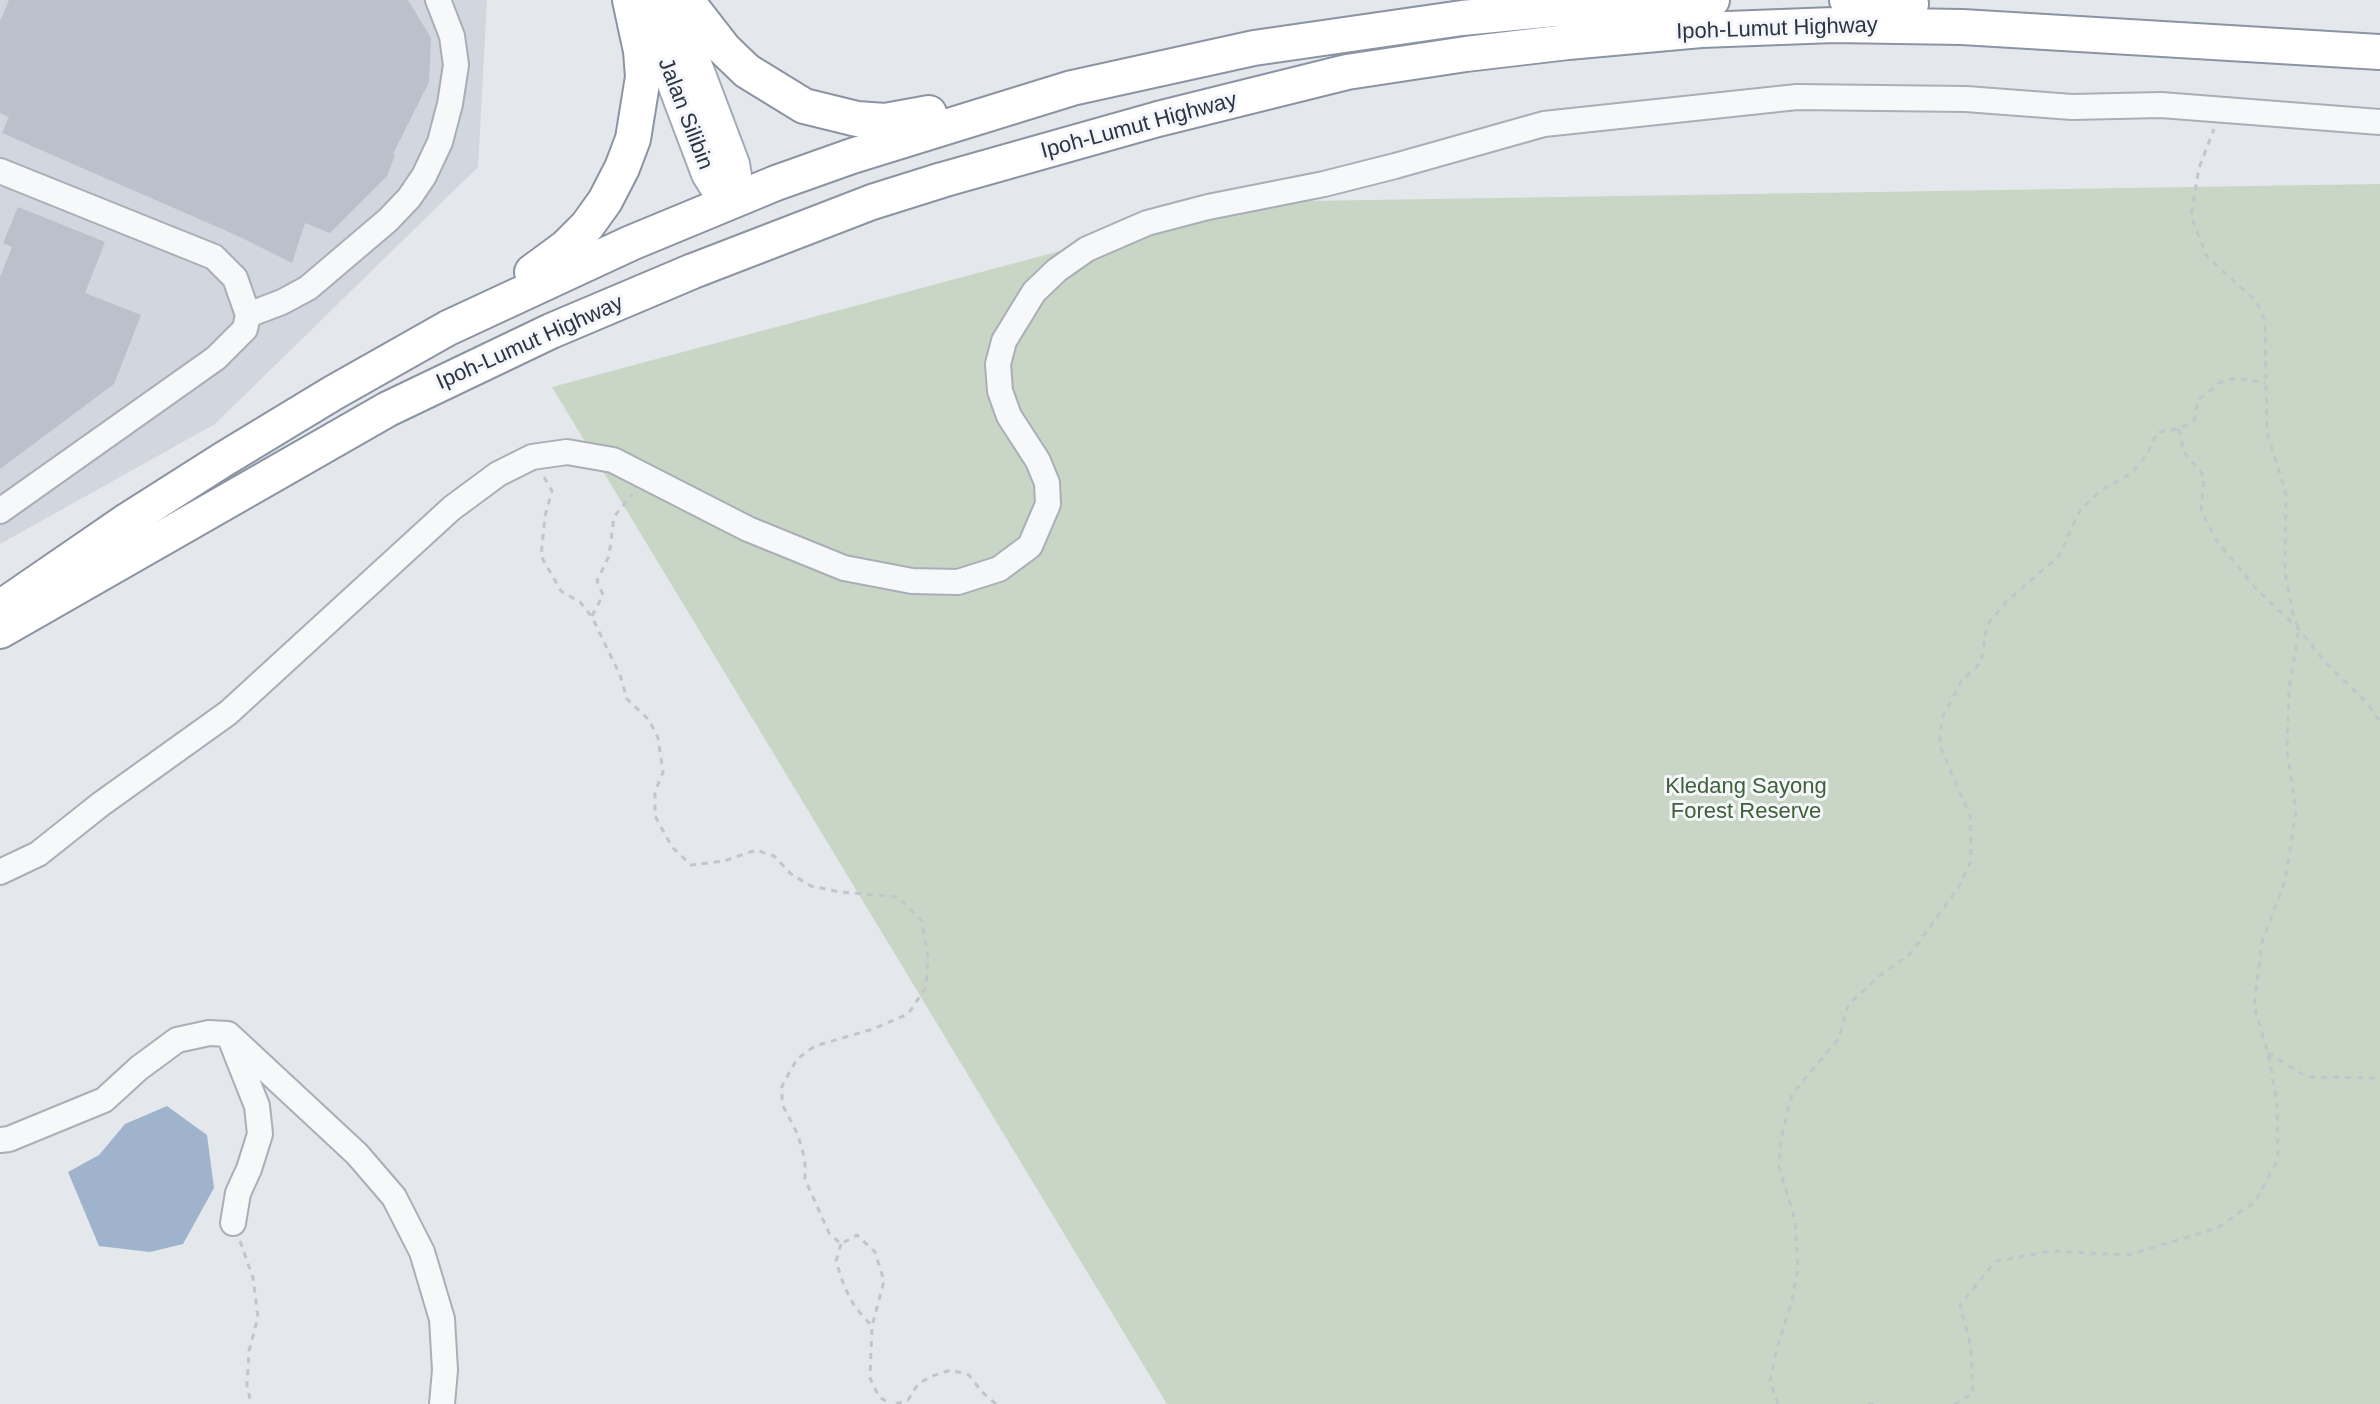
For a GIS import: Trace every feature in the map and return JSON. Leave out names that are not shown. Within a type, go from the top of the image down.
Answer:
[{"type":"highway","points":[[448,328],[566,247],[587,226],[605,201],[622,168],[640,109],[643,77],[641,51],[630,0]]},
{"type":"highway","points":[[686,0],[713,37],[747,71],[804,106],[830,113],[885,121],[1072,88]]},
{"type":"highway","name":"Ipoh-Lumut Highway","points":[[0,608],[224,459],[448,328],[585,263],[733,201],[867,151],[1072,88],[1164,66],[1342,34],[1565,8],[1712,0]]},
{"type":"highway","name":"Ipoh-Lumut Highway","points":[[1847,0],[2380,40]]},
{"type":"highway","name":"Ipoh-Lumut Highway","points":[[0,631],[388,409],[577,320],[707,265],[872,202],[1158,119],[1347,72],[1568,42],[1701,30],[1834,25],[2036,31],[2380,52]]},
{"type":"highway","points":[[388,409],[431,378],[490,343],[545,315],[698,248],[720,230],[733,201],[758,213],[771,214],[936,160],[1097,115],[1250,85],[1347,72]]},
{"type":"main road","name":"Jalan Silibin","points":[[641,0],[707,174],[715,187],[733,201],[738,188],[734,164],[672,0]]},
{"type":"street","points":[[248,315],[282,302],[328,273],[388,220],[424,176],[443,129],[456,65],[452,36],[438,0]]},
{"type":"street","points":[[0,872],[38,854],[101,804],[228,713],[452,508],[498,474],[532,457],[567,452],[613,460],[748,529],[844,568],[912,581],[958,582],[999,569],[1030,546],[1048,504],[1047,483],[1038,461],[1009,416],[1000,391],[998,364],[1004,341],[1034,292],[1049,277],[1087,249],[1123,232],[1208,207],[1381,170],[1544,124],[1721,103],[1855,96],[2072,107],[2161,105],[2380,122]]},
{"type":"street","points":[[0,171],[214,257],[235,278],[248,315],[245,329],[216,358],[0,511]]},
{"type":"street","points":[[0,1140],[104,1100],[139,1068],[177,1040],[209,1033],[228,1034],[357,1154],[394,1197],[422,1252],[442,1319],[445,1370],[442,1404]]},
{"type":"street","points":[[228,1034],[257,1106],[260,1134],[238,1193],[233,1223]]},
{"type":"path","points":[[1954,1404],[1973,1394],[1971,1348],[1960,1305],[1996,1261],[2053,1251],[2128,1255],[2217,1228],[2255,1202],[2278,1159],[2277,1102],[2268,1053],[2254,1006],[2262,942],[2285,881],[2296,812],[2287,750],[2289,688],[2299,629],[2285,573],[2286,494],[2267,433],[2265,321],[2256,301],[2207,257],[2191,216],[2204,156],[2213,131],[2230,111]]},
{"type":"path","points":[[1778,1404],[1770,1381],[1792,1301],[1798,1266],[1795,1220],[1779,1167],[1781,1139],[1792,1094],[1839,1038],[1848,1005],[1911,953],[1958,888],[1971,861],[1970,815],[1939,744],[1943,716],[1962,680],[1981,663],[1987,625],[2007,601],[2059,556],[2080,510],[2101,490],[2132,473],[2148,453],[2157,432],[2179,429],[2194,421],[2198,400],[2221,382],[2236,378],[2266,383]]},
{"type":"path","points":[[2179,429],[2184,452],[2204,476],[2201,510],[2216,540],[2258,591],[2299,629],[2325,662],[2367,703],[2380,722]]},
{"type":"path","points":[[532,457],[552,491],[545,516],[541,556],[561,591],[580,602],[592,617],[620,675],[627,699],[649,720],[658,738],[663,772],[655,792],[655,816],[672,847],[691,865],[724,861],[756,850],[774,856],[791,874],[811,886],[898,897],[922,921],[928,957],[926,987],[908,1014],[873,1029],[815,1046],[797,1059],[782,1086],[782,1104],[802,1147],[805,1179],[829,1233],[841,1244]]},
{"type":"path","points":[[592,617],[603,595],[597,581],[609,556],[614,517],[646,475]]},
{"type":"path","points":[[2268,1053],[2307,1077],[2380,1078]]},
{"type":"path","points":[[233,1223],[253,1278],[258,1317],[249,1351],[247,1385],[251,1404]]},
{"type":"path","points":[[872,1326],[855,1307],[836,1261],[841,1244],[857,1235],[875,1252],[884,1281],[872,1326],[870,1378],[879,1397],[893,1404],[908,1400],[918,1384],[951,1370],[969,1375],[996,1404]]},
{"type":"path","points":[[1868,1404],[1878,1404]]},
{"type":"shaded area","points":[[0,0],[487,0],[478,167],[215,424],[0,544]]},
{"type":"green space","name":"Kledang Sayong Forest Reserve","points":[[2380,184],[2380,1404],[1167,1404],[552,387],[1243,202]]},
{"type":"water","points":[[167,1106],[207,1135],[214,1188],[183,1244],[150,1252],[99,1246],[68,1172],[99,1155],[125,1124]]},
{"type":"building","points":[[9,0],[408,0],[431,38],[429,82],[393,154],[387,176],[330,233],[305,223],[292,263],[238,236],[2,133],[9,117],[0,113],[0,21]]},
{"type":"building","points":[[18,207],[105,242],[85,293],[141,315],[114,384],[0,469],[0,277],[12,247],[3,243]]}]
